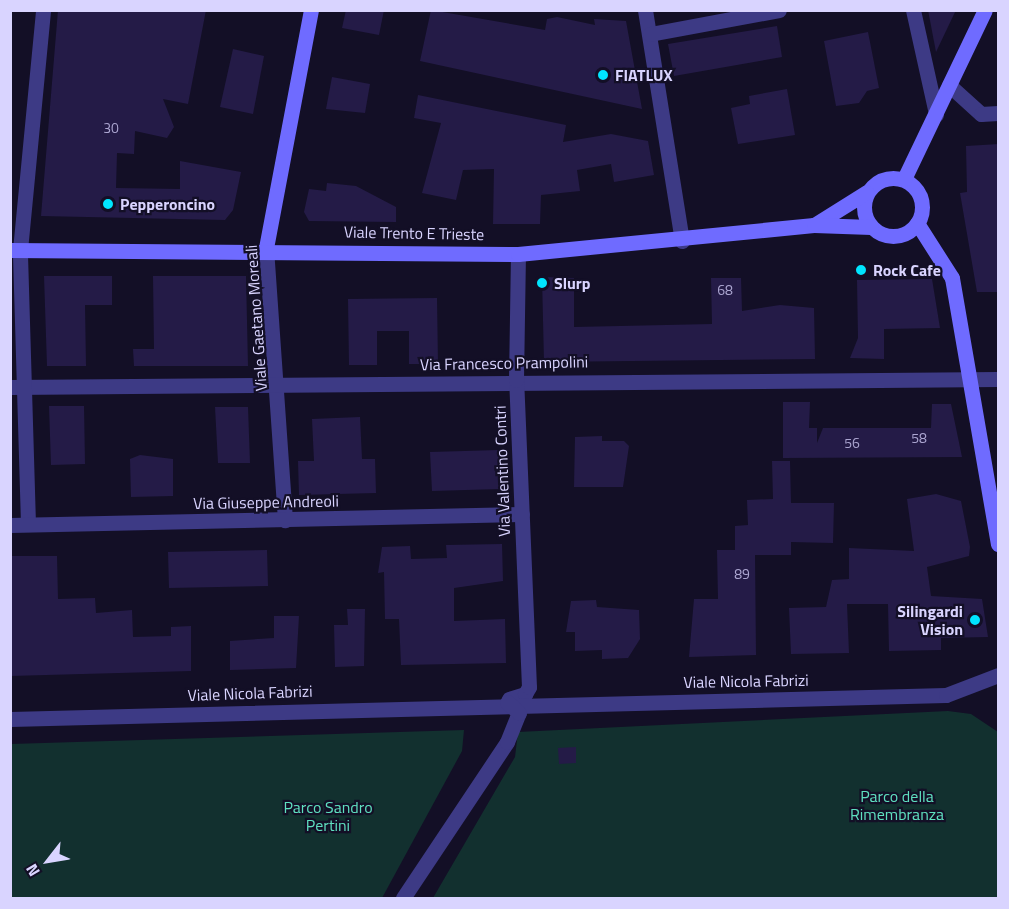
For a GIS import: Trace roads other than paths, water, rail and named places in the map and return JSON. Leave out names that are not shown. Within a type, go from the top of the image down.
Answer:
[{"type":"street","points":[[28,524],[17,387],[15,250],[42,10]]},
{"type":"street","name":"Viale Gaetano Moreali","points":[[285,520],[279,385],[266,248],[311,10]]},
{"type":"street","points":[[645,10],[682,241]]},
{"type":"street","points":[[650,34],[779,10]]},
{"type":"street","points":[[913,10],[936,114]]},
{"type":"street","points":[[904,179],[985,10]]},
{"type":"street","points":[[950,85],[981,114],[999,113]]},
{"type":"street","points":[[917,223],[895,236],[871,227],[863,210],[867,192],[887,177],[904,179],[921,198],[917,223],[952,278],[999,544]]},
{"type":"street","name":"Viale Trento E Trieste","points":[[814,225],[867,192]]},
{"type":"street","name":"Viale Trento E Trieste","points":[[15,250],[266,248],[518,254],[682,241],[814,225],[871,227]]},
{"type":"street","name":"Via Valentino Contri","points":[[518,254],[516,380],[529,687]]},
{"type":"street","name":"Via Francesco Prampolini","points":[[17,387],[516,380],[999,379]]},
{"type":"street","name":"Via Giuseppe Andreoli","points":[[10,525],[522,514]]},
{"type":"street","name":"Viale Nicola Fabrizi","points":[[10,719],[507,702],[946,695],[999,675]]},
{"type":"street","name":"Viale Nicola Fabrizi","points":[[491,703],[520,697],[529,687]]},
{"type":"street","points":[[403,898],[507,742],[519,712],[507,702]]},
{"type":"place","name":"FIATLUX","points":[[603,75]]},
{"type":"place","name":"Pepperoncino","points":[[108,204]]},
{"type":"place","name":"Rock Cafe","points":[[861,270]]},
{"type":"place","name":"Slurp","points":[[542,283]]},
{"type":"place","name":"Silingardi Vision","points":[[975,620]]},
{"type":"park label","name":"Parco della Rimembranza","points":[[897,805]]},
{"type":"park label","name":"Parco Sandro Pertini","points":[[328,816]]}]
